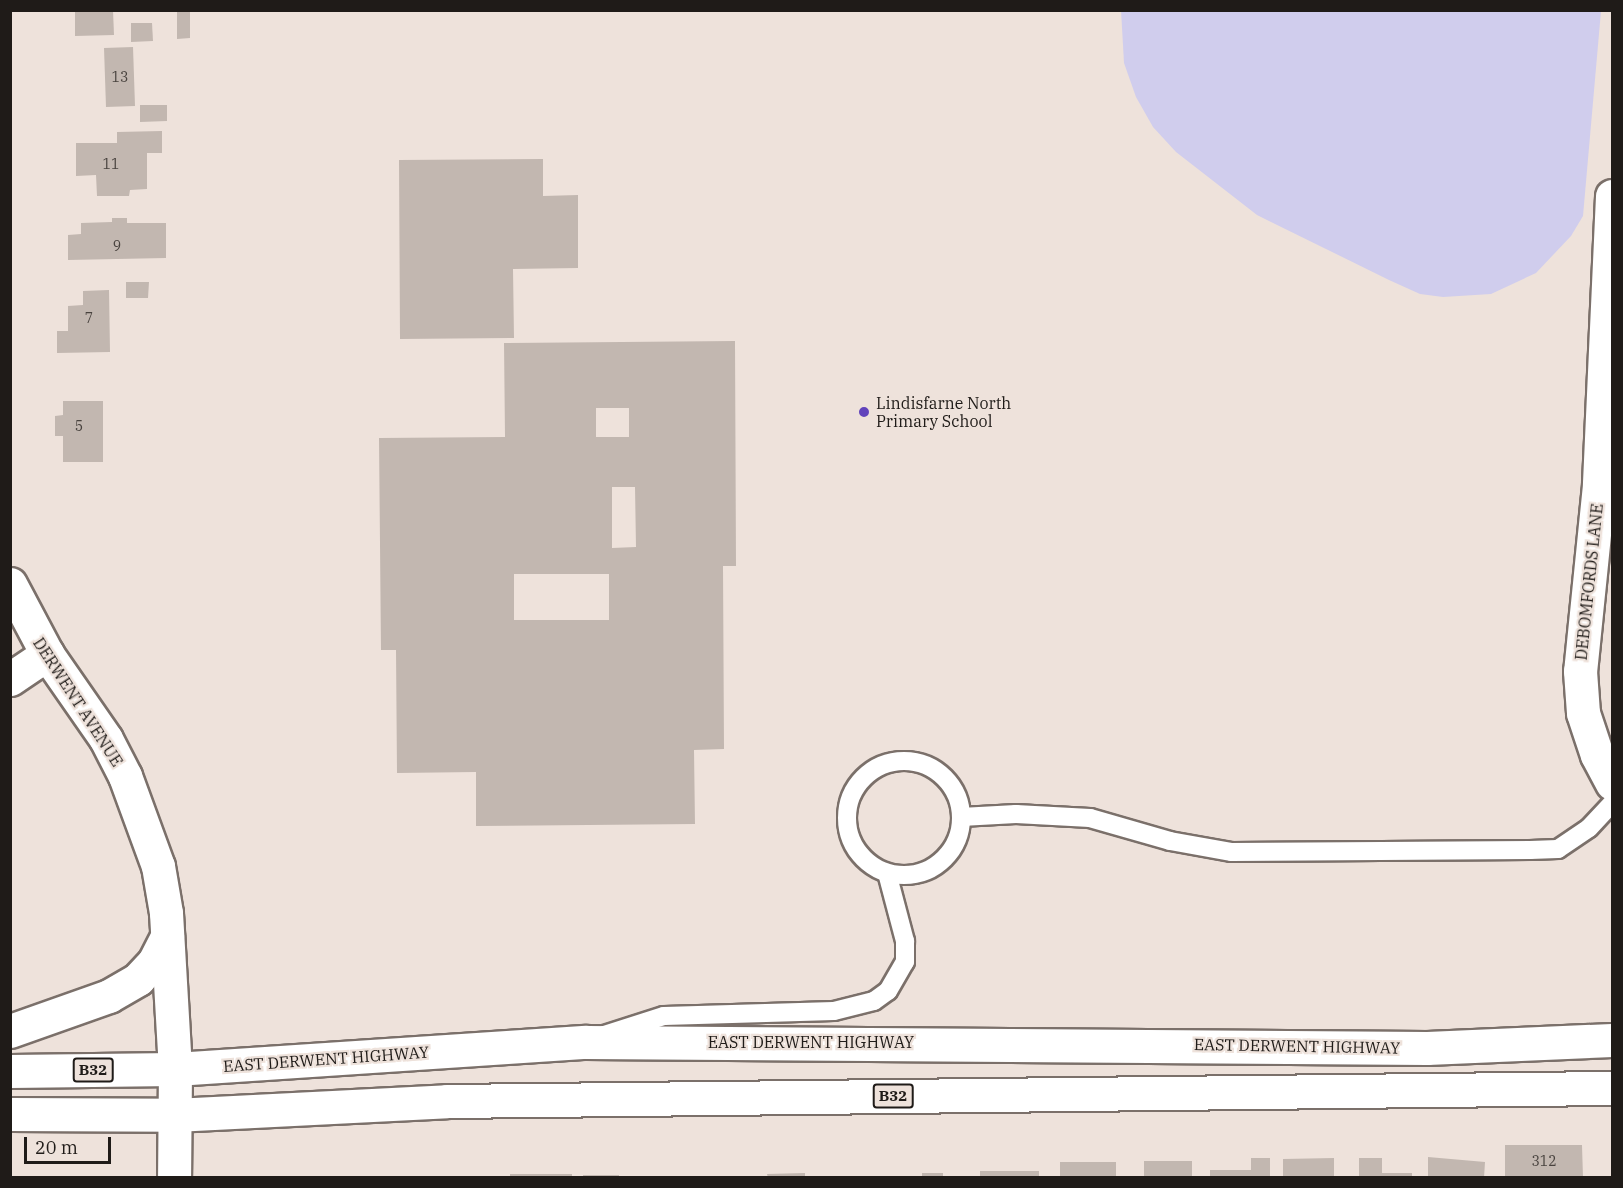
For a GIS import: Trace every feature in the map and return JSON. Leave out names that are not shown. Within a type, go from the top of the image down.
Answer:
[{"type":"main road","name":"DEBOMFORDS LANE","points":[[1612,196],[1599,485],[1580,671],[1583,713],[1597,755],[1612,783]]},
{"type":"main road","name":"DERWENT AVENUE","points":[[10,584],[47,654],[106,739],[125,776],[159,866],[167,936],[175,1069],[174,1178]]},
{"type":"main road","points":[[10,679],[47,654]]},
{"type":"main road","points":[[10,1031],[109,996],[138,979],[154,962],[167,936]]},
{"type":"main road","name":"EAST DERWENT HIGHWAY","points":[[10,1071],[175,1069],[586,1042],[1427,1048],[1612,1040]]},
{"type":"main road","name":"B32","points":[[10,1114],[174,1115],[447,1101],[1612,1088]]},
{"type":"lane","points":[[893,762],[926,765],[951,785],[961,817],[959,835],[938,864],[905,875],[887,873],[871,864],[850,837],[848,804],[864,777],[893,762]]},
{"type":"lane","points":[[961,817],[1016,814],[1090,818],[1170,841],[1232,852],[1530,850],[1558,849],[1589,828],[1612,803]]},
{"type":"lane","points":[[586,1042],[664,1016],[834,1011],[874,1002],[888,991],[905,962],[905,941],[887,873]]},
{"type":"shaded area","points":[[1121,10],[1601,11],[1583,216],[1571,236],[1536,273],[1491,294],[1443,297],[1420,294],[1257,215],[1176,152],[1153,127],[1136,97],[1124,63]]},
{"type":"building","points":[[75,10],[113,10],[114,35],[75,36]]},
{"type":"building","points":[[177,10],[190,10],[190,38],[177,39]]},
{"type":"building","points":[[131,23],[152,23],[153,41],[131,42]]},
{"type":"building","points":[[133,47],[135,106],[106,107],[104,48]]},
{"type":"building","points":[[140,105],[167,105],[167,121],[140,122]]},
{"type":"building","points":[[162,131],[162,153],[147,153],[147,189],[130,190],[129,196],[97,196],[96,175],[76,176],[76,143],[117,143],[117,132]]},
{"type":"building","points":[[543,159],[543,196],[578,195],[578,268],[513,269],[514,338],[400,339],[399,160]]},
{"type":"building","points":[[112,218],[127,218],[127,223],[166,223],[166,258],[68,260],[68,235],[81,234],[81,223],[112,222]]},
{"type":"building","points":[[126,282],[149,282],[148,298],[126,298]]},
{"type":"building","points":[[109,290],[110,352],[57,353],[57,331],[68,331],[68,306],[83,305],[83,291]]},
{"type":"building","points":[[735,341],[736,566],[723,566],[724,749],[694,750],[695,824],[476,826],[476,772],[397,773],[396,650],[381,650],[379,438],[505,437],[504,343]],"holes":[[[596,408],[629,408],[629,437],[596,437]],[[612,487],[635,487],[636,547],[612,548]],[[514,574],[609,574],[609,620],[514,620]]]},
{"type":"building","points":[[63,401],[103,401],[103,462],[63,462],[63,436],[55,436],[55,416],[63,415]]},
{"type":"building","points":[[1505,1145],[1582,1145],[1583,1178],[1505,1178]]},
{"type":"building","points":[[1428,1157],[1485,1162],[1484,1178],[1428,1178]]},
{"type":"building","points":[[1251,1158],[1270,1158],[1270,1178],[1210,1178],[1210,1170],[1251,1170]]},
{"type":"building","points":[[1334,1158],[1334,1178],[1283,1178],[1283,1159]]},
{"type":"building","points":[[1359,1158],[1382,1158],[1382,1173],[1412,1173],[1412,1178],[1359,1178]]},
{"type":"building","points":[[1144,1161],[1192,1161],[1192,1178],[1144,1178]]},
{"type":"building","points":[[1060,1162],[1116,1162],[1116,1178],[1060,1178]]},
{"type":"building","points":[[980,1171],[1039,1171],[1039,1178],[980,1178]]},
{"type":"building","points":[[805,1173],[805,1178],[768,1178],[767,1174]]},
{"type":"building","points":[[922,1173],[943,1173],[943,1178],[922,1178]]},
{"type":"building","points":[[510,1174],[572,1174],[572,1178],[510,1178]]},
{"type":"building","points":[[583,1175],[619,1175],[619,1178],[583,1178]]},
{"type":"place","name":"Lindisfarne North Primary School","points":[[864,412]]}]
